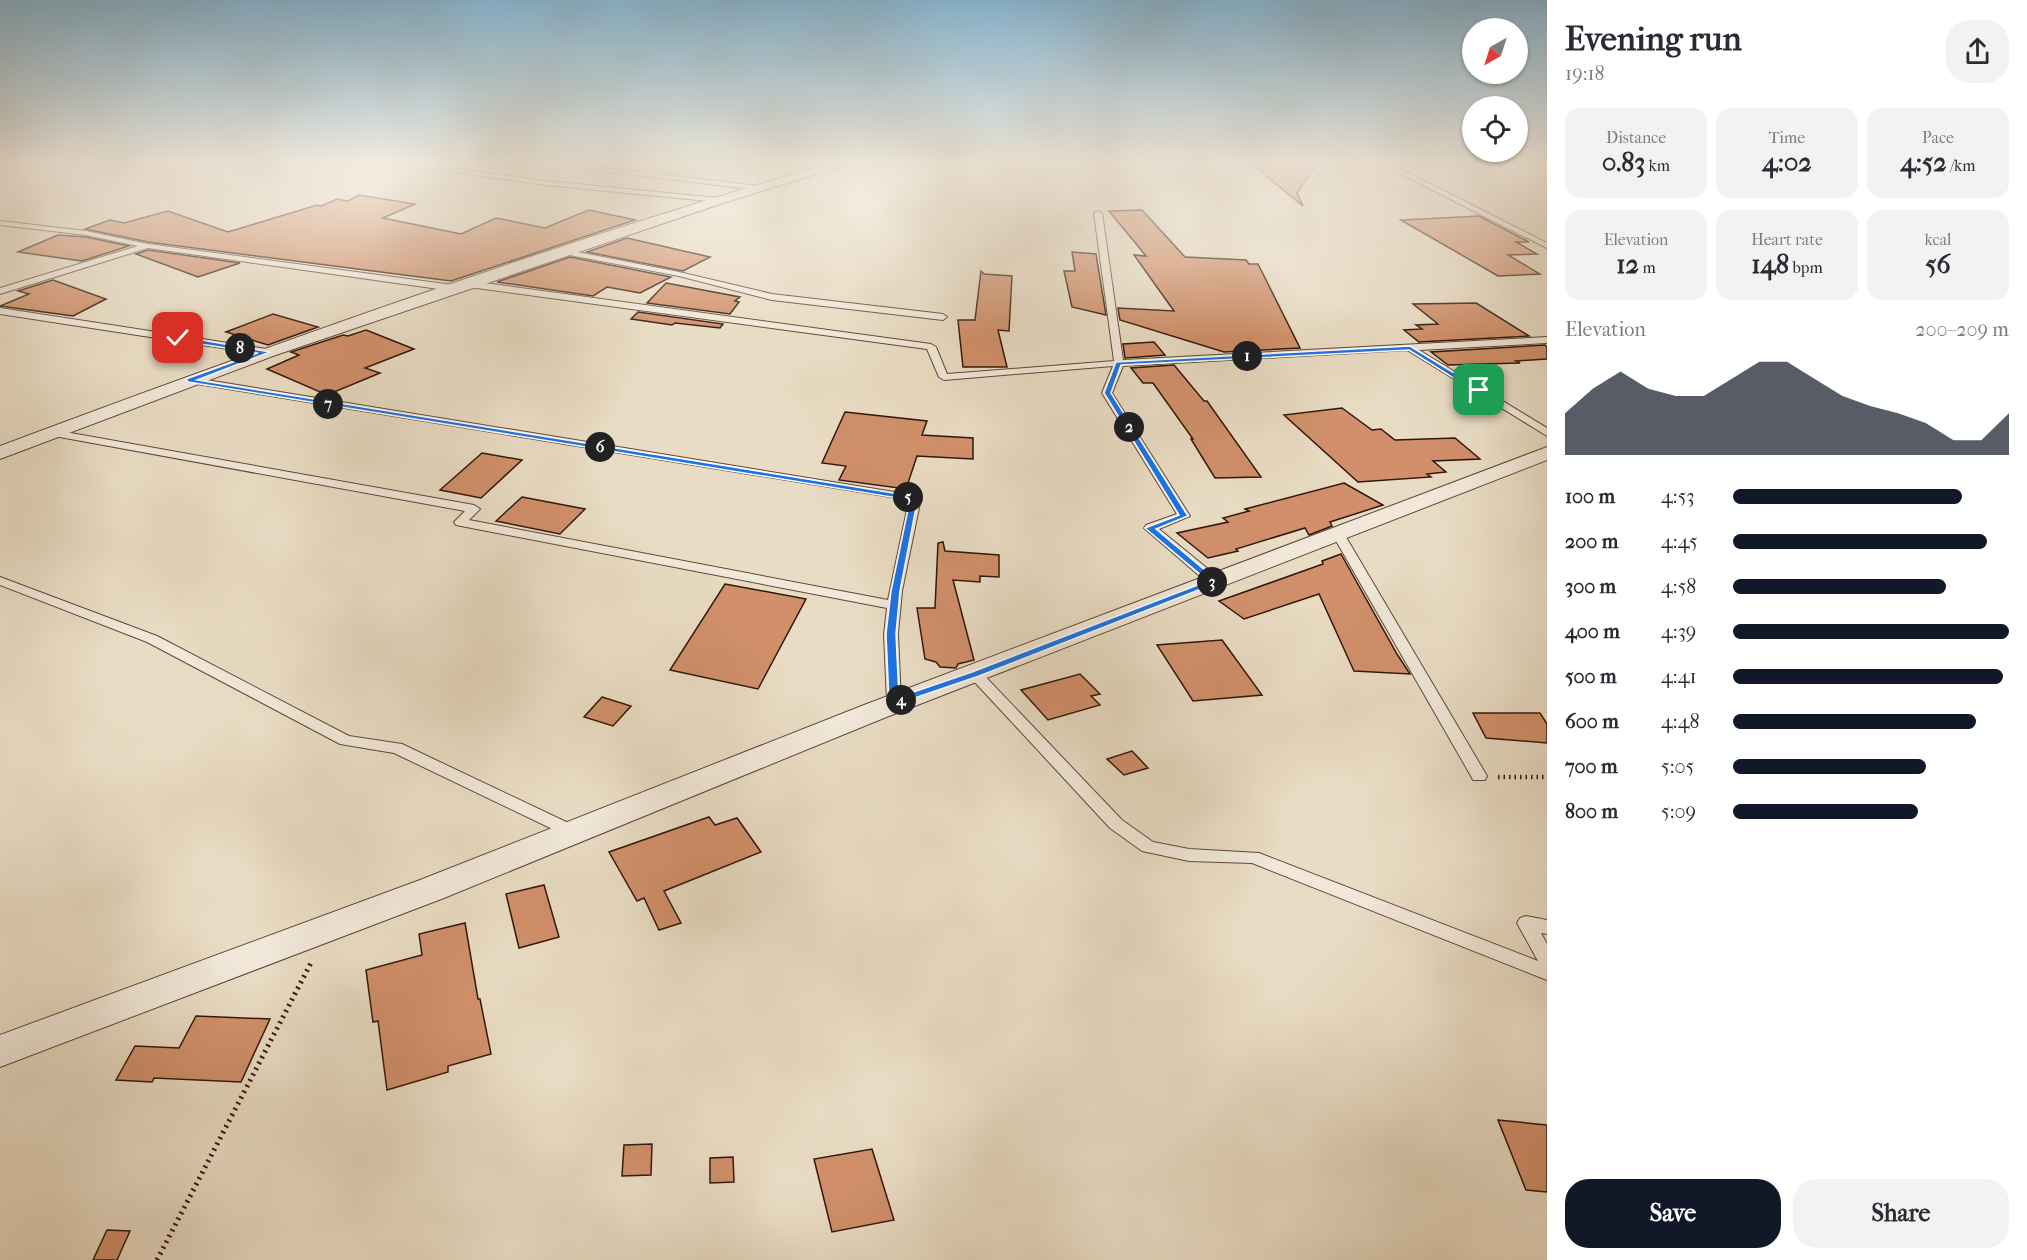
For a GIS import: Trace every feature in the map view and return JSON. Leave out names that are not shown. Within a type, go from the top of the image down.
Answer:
[{"type":"street","points":[[0,453],[188,380],[657,220]]},
{"type":"street","points":[[0,1051],[329,929],[575,833],[894,702],[975,674],[1337,532],[1547,453]]},
{"type":"lane","points":[[1099,220],[1119,363],[1107,393],[1184,516],[1150,528],[1214,582]]},
{"type":"lane","points":[[1496,220],[1547,246]]},
{"type":"lane","points":[[0,223],[86,233],[148,246],[931,347],[944,377],[1119,363],[1547,340]]},
{"type":"lane","points":[[0,291],[148,246]]},
{"type":"lane","points":[[562,251],[679,274],[772,297],[943,317]]},
{"type":"lane","points":[[0,311],[267,352]]},
{"type":"lane","points":[[1410,348],[1547,433]]},
{"type":"lane","points":[[188,380],[915,498],[894,605],[891,634],[894,702]]},
{"type":"lane","points":[[54,433],[474,509],[460,522],[894,605]]},
{"type":"lane","points":[[1337,532],[1479,776]]},
{"type":"lane","points":[[0,582],[152,639],[345,740],[397,748],[575,833]]},
{"type":"lane","points":[[975,674],[1116,824],[1148,847],[1189,855],[1253,857],[1547,972]]},
{"type":"lane","points":[[1547,927],[1526,923],[1547,960]]},
{"type":"path","points":[[1479,776],[1547,777]]},
{"type":"path","points":[[157,1260],[329,929]]},
{"type":"building","points":[[110,220],[124,223],[136,220],[193,220],[228,232],[268,220],[392,220],[461,234],[492,220],[505,220],[545,228],[565,220],[635,220],[451,281],[148,242],[85,229]]},
{"type":"building","points":[[1116,220],[1151,220],[1185,257],[1246,260],[1249,264],[1258,264],[1300,348],[1224,352],[1120,320],[1118,308],[1174,311],[1134,255],[1146,256]]},
{"type":"building","points":[[1401,220],[1486,220],[1529,242],[1516,242],[1537,254],[1508,255],[1540,274],[1498,276]]},
{"type":"building","points":[[58,235],[86,237],[129,246],[82,261],[18,252]]},
{"type":"building","points":[[627,238],[710,257],[683,271],[587,252]]},
{"type":"building","points":[[148,250],[240,263],[198,277],[136,254]]},
{"type":"building","points":[[1072,252],[1096,254],[1106,315],[1072,307],[1064,271],[1075,271]]},
{"type":"building","points":[[570,257],[671,277],[640,293],[607,287],[593,296],[497,282]]},
{"type":"building","points":[[981,271],[984,274],[1012,276],[1009,331],[998,330],[1007,367],[963,367],[958,320],[975,320]]},
{"type":"building","points":[[53,280],[106,299],[73,316],[0,306],[29,294],[18,291]]},
{"type":"building","points":[[666,283],[740,297],[735,301],[739,302],[730,314],[647,303]]},
{"type":"building","points":[[1476,303],[1529,336],[1419,342],[1404,330],[1422,329],[1416,325],[1438,324],[1413,304]]},
{"type":"building","points":[[638,312],[723,324],[720,328],[675,323],[672,325],[631,319]]},
{"type":"building","points":[[273,314],[318,327],[268,345],[226,332]]},
{"type":"building","points":[[366,330],[414,349],[365,368],[380,373],[327,395],[267,369],[299,355],[291,352]]},
{"type":"building","points":[[1154,342],[1165,355],[1125,358],[1123,344]]},
{"type":"building","points":[[1545,345],[1547,359],[1516,361],[1520,363],[1448,365],[1431,352]]},
{"type":"building","points":[[1174,365],[1204,401],[1207,401],[1261,477],[1215,478],[1191,439],[1193,439],[1153,383],[1143,383],[1131,368]]},
{"type":"building","points":[[1342,408],[1372,430],[1381,429],[1395,440],[1455,438],[1480,459],[1433,461],[1446,472],[1427,474],[1431,477],[1358,482],[1284,415]]},
{"type":"building","points":[[845,412],[927,421],[922,435],[973,438],[973,459],[917,456],[906,489],[839,480],[846,466],[822,463]]},
{"type":"building","points":[[482,453],[522,460],[481,498],[440,490]]},
{"type":"building","points":[[1344,483],[1383,505],[1330,522],[1332,526],[1309,535],[1305,528],[1236,549],[1238,551],[1208,558],[1177,533],[1228,522],[1223,518],[1249,511],[1245,509]]},
{"type":"building","points":[[522,497],[585,509],[560,534],[496,521]]},
{"type":"building","points":[[943,542],[945,551],[999,555],[999,577],[980,576],[980,582],[953,580],[974,660],[958,664],[956,668],[940,667],[936,662],[925,659],[917,608],[935,608],[938,543]]},
{"type":"building","points":[[1341,554],[1410,674],[1354,671],[1319,594],[1244,619],[1219,601],[1323,564],[1322,561]]},
{"type":"building","points":[[725,584],[806,599],[758,689],[670,670]]},
{"type":"building","points":[[1222,640],[1262,695],[1193,701],[1157,645]]},
{"type":"building","points":[[1080,674],[1100,694],[1091,696],[1100,705],[1048,720],[1021,690]]},
{"type":"building","points":[[602,697],[631,706],[613,726],[584,717]]},
{"type":"building","points":[[1473,713],[1540,713],[1547,724],[1547,743],[1486,738]]},
{"type":"building","points":[[1132,751],[1148,768],[1124,775],[1107,759]]},
{"type":"building","points":[[709,817],[715,825],[737,818],[761,852],[664,891],[681,923],[659,930],[644,898],[637,901],[609,852]]},
{"type":"building","points":[[544,885],[559,937],[519,948],[506,894]]},
{"type":"building","points":[[465,923],[478,999],[480,999],[491,1054],[448,1066],[448,1072],[387,1090],[378,1021],[373,1022],[366,970],[422,955],[419,934]]},
{"type":"building","points":[[196,1016],[270,1019],[241,1082],[154,1078],[152,1082],[116,1080],[135,1046],[179,1048]]},
{"type":"building","points":[[1498,1120],[1547,1125],[1547,1192],[1526,1190]]},
{"type":"building","points":[[652,1144],[651,1175],[622,1176],[624,1145]]},
{"type":"building","points":[[872,1149],[894,1220],[832,1232],[814,1159]]},
{"type":"building","points":[[733,1157],[734,1182],[710,1183],[710,1158]]},
{"type":"building","points":[[107,1230],[130,1231],[117,1260],[93,1260]]},
{"type":"route","points":[[178,338],[267,352],[188,380],[915,498],[896,591],[891,634],[894,702],[975,674],[1214,582],[1150,528],[1184,516],[1107,393],[1119,363],[1410,348],[1479,390]]}]
